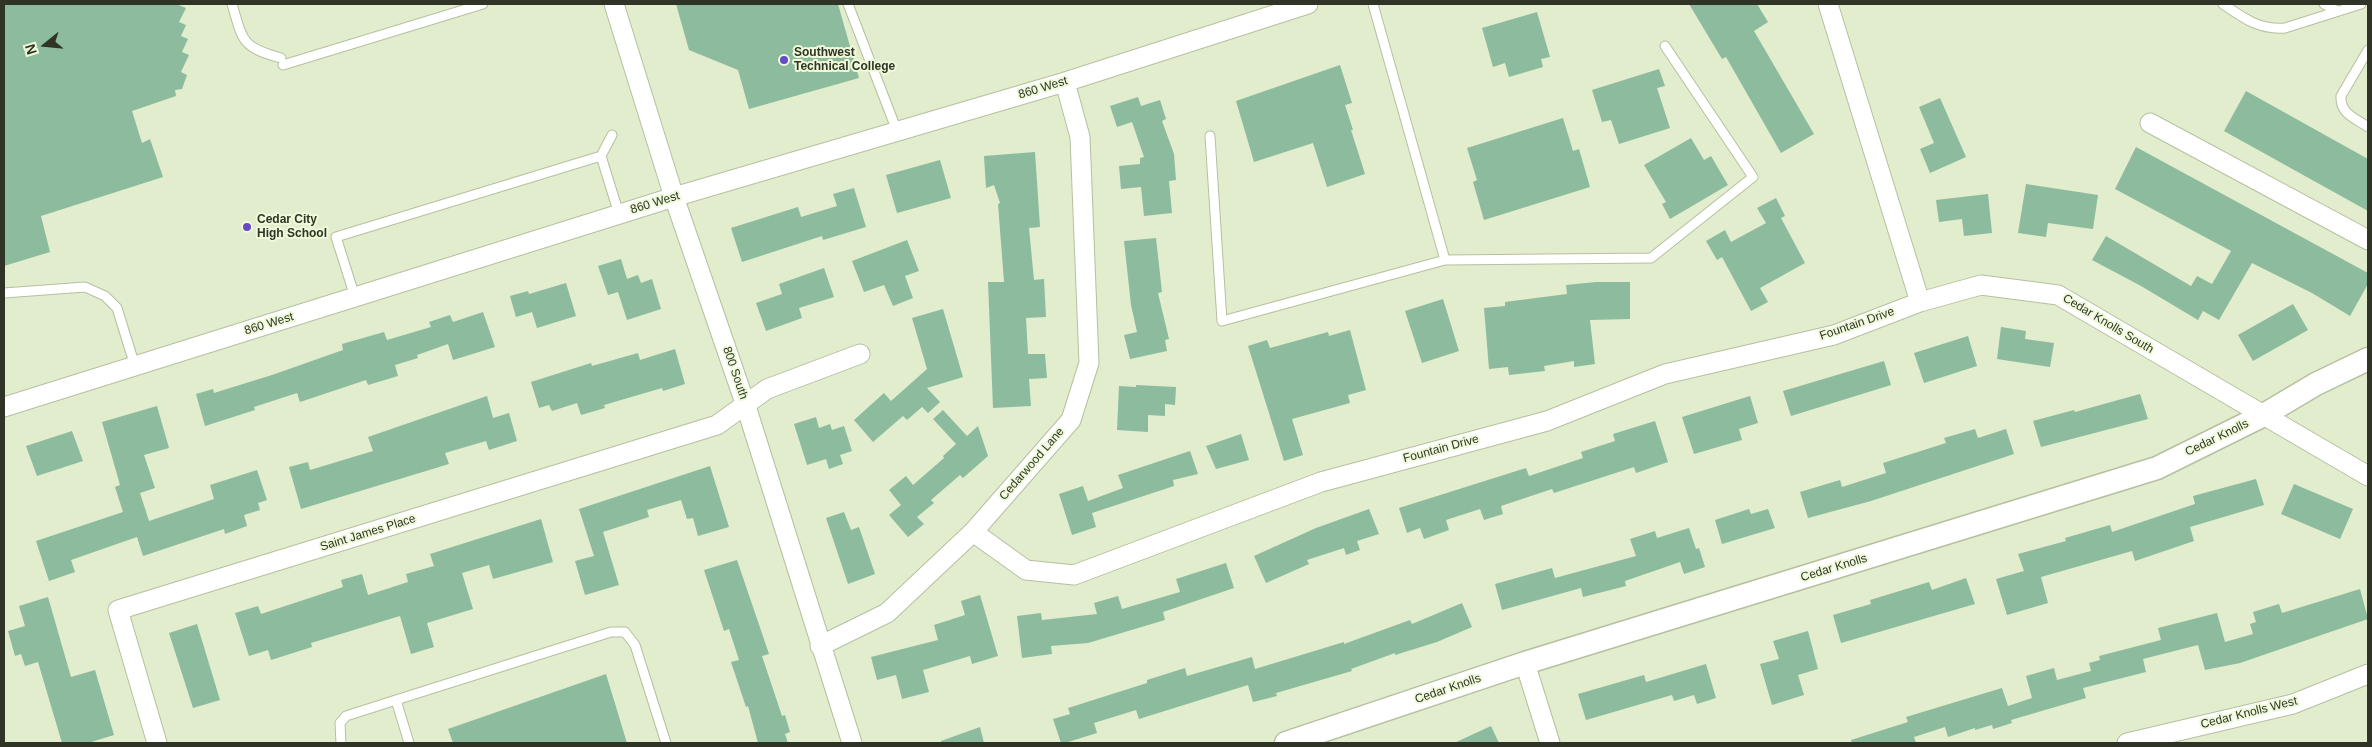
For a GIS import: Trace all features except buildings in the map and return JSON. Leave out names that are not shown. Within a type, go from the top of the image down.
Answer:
[{"type":"street","name":"800 South","points":[[614,4],[674,197],[746,406],[852,743]]},
{"type":"street","name":"860 West","points":[[4,407],[674,197],[1065,82],[1308,4]]},
{"type":"street","points":[[1828,4],[1920,302]]},
{"type":"street","name":"Cedarwood Lane","points":[[820,646],[887,613],[973,532],[1071,420],[1089,363],[1080,137],[1065,82]]},
{"type":"street","points":[[2150,124],[2368,240]]},
{"type":"street","name":"Cedar Knolls South","points":[[1920,302],[1981,285],[2058,295],[2262,416],[2368,476]]},
{"type":"street","name":"Fountain Drive","points":[[973,532],[1026,570],[1074,575],[1321,482],[1547,421],[1664,374],[1834,335],[1920,302]]},
{"type":"street","points":[[746,406],[767,388],[860,354]]},
{"type":"street","name":"Cedar Knolls","points":[[1286,743],[1525,663],[2157,468],[2262,416],[2316,384],[2368,359]]},
{"type":"street","name":"Saint James Place","points":[[157,743],[118,610],[717,425],[746,406]]},
{"type":"street","points":[[1525,663],[1550,743]]},
{"type":"street","name":"Cedar Knolls West","points":[[2128,743],[2293,704],[2368,674]]},
{"type":"lane","points":[[232,4],[243,40],[258,51],[282,61],[483,4]]},
{"type":"lane","points":[[848,4],[897,131]]},
{"type":"lane","points":[[1373,4],[1445,260]]},
{"type":"lane","points":[[2223,4],[2250,22],[2274,29],[2285,28],[2361,4]]},
{"type":"lane","points":[[2324,4],[2337,11]]},
{"type":"lane","points":[[1210,136],[1222,321],[1445,260],[1651,258],[1753,177],[1665,46]]},
{"type":"lane","points":[[2368,50],[2342,96],[2341,105],[2344,112],[2368,127]]},
{"type":"lane","points":[[612,135],[601,156],[619,214]]},
{"type":"lane","points":[[355,297],[336,237],[601,156]]},
{"type":"lane","points":[[4,293],[85,287],[105,296],[117,308],[135,366]]},
{"type":"lane","points":[[341,743],[340,723],[346,716],[611,632],[625,632],[635,645],[666,743]]},
{"type":"lane","points":[[396,700],[409,743]]},
{"type":"place","name":"Southwest Technical College","points":[[784,60]]},
{"type":"place","name":"Cedar City High School","points":[[247,227]]}]
